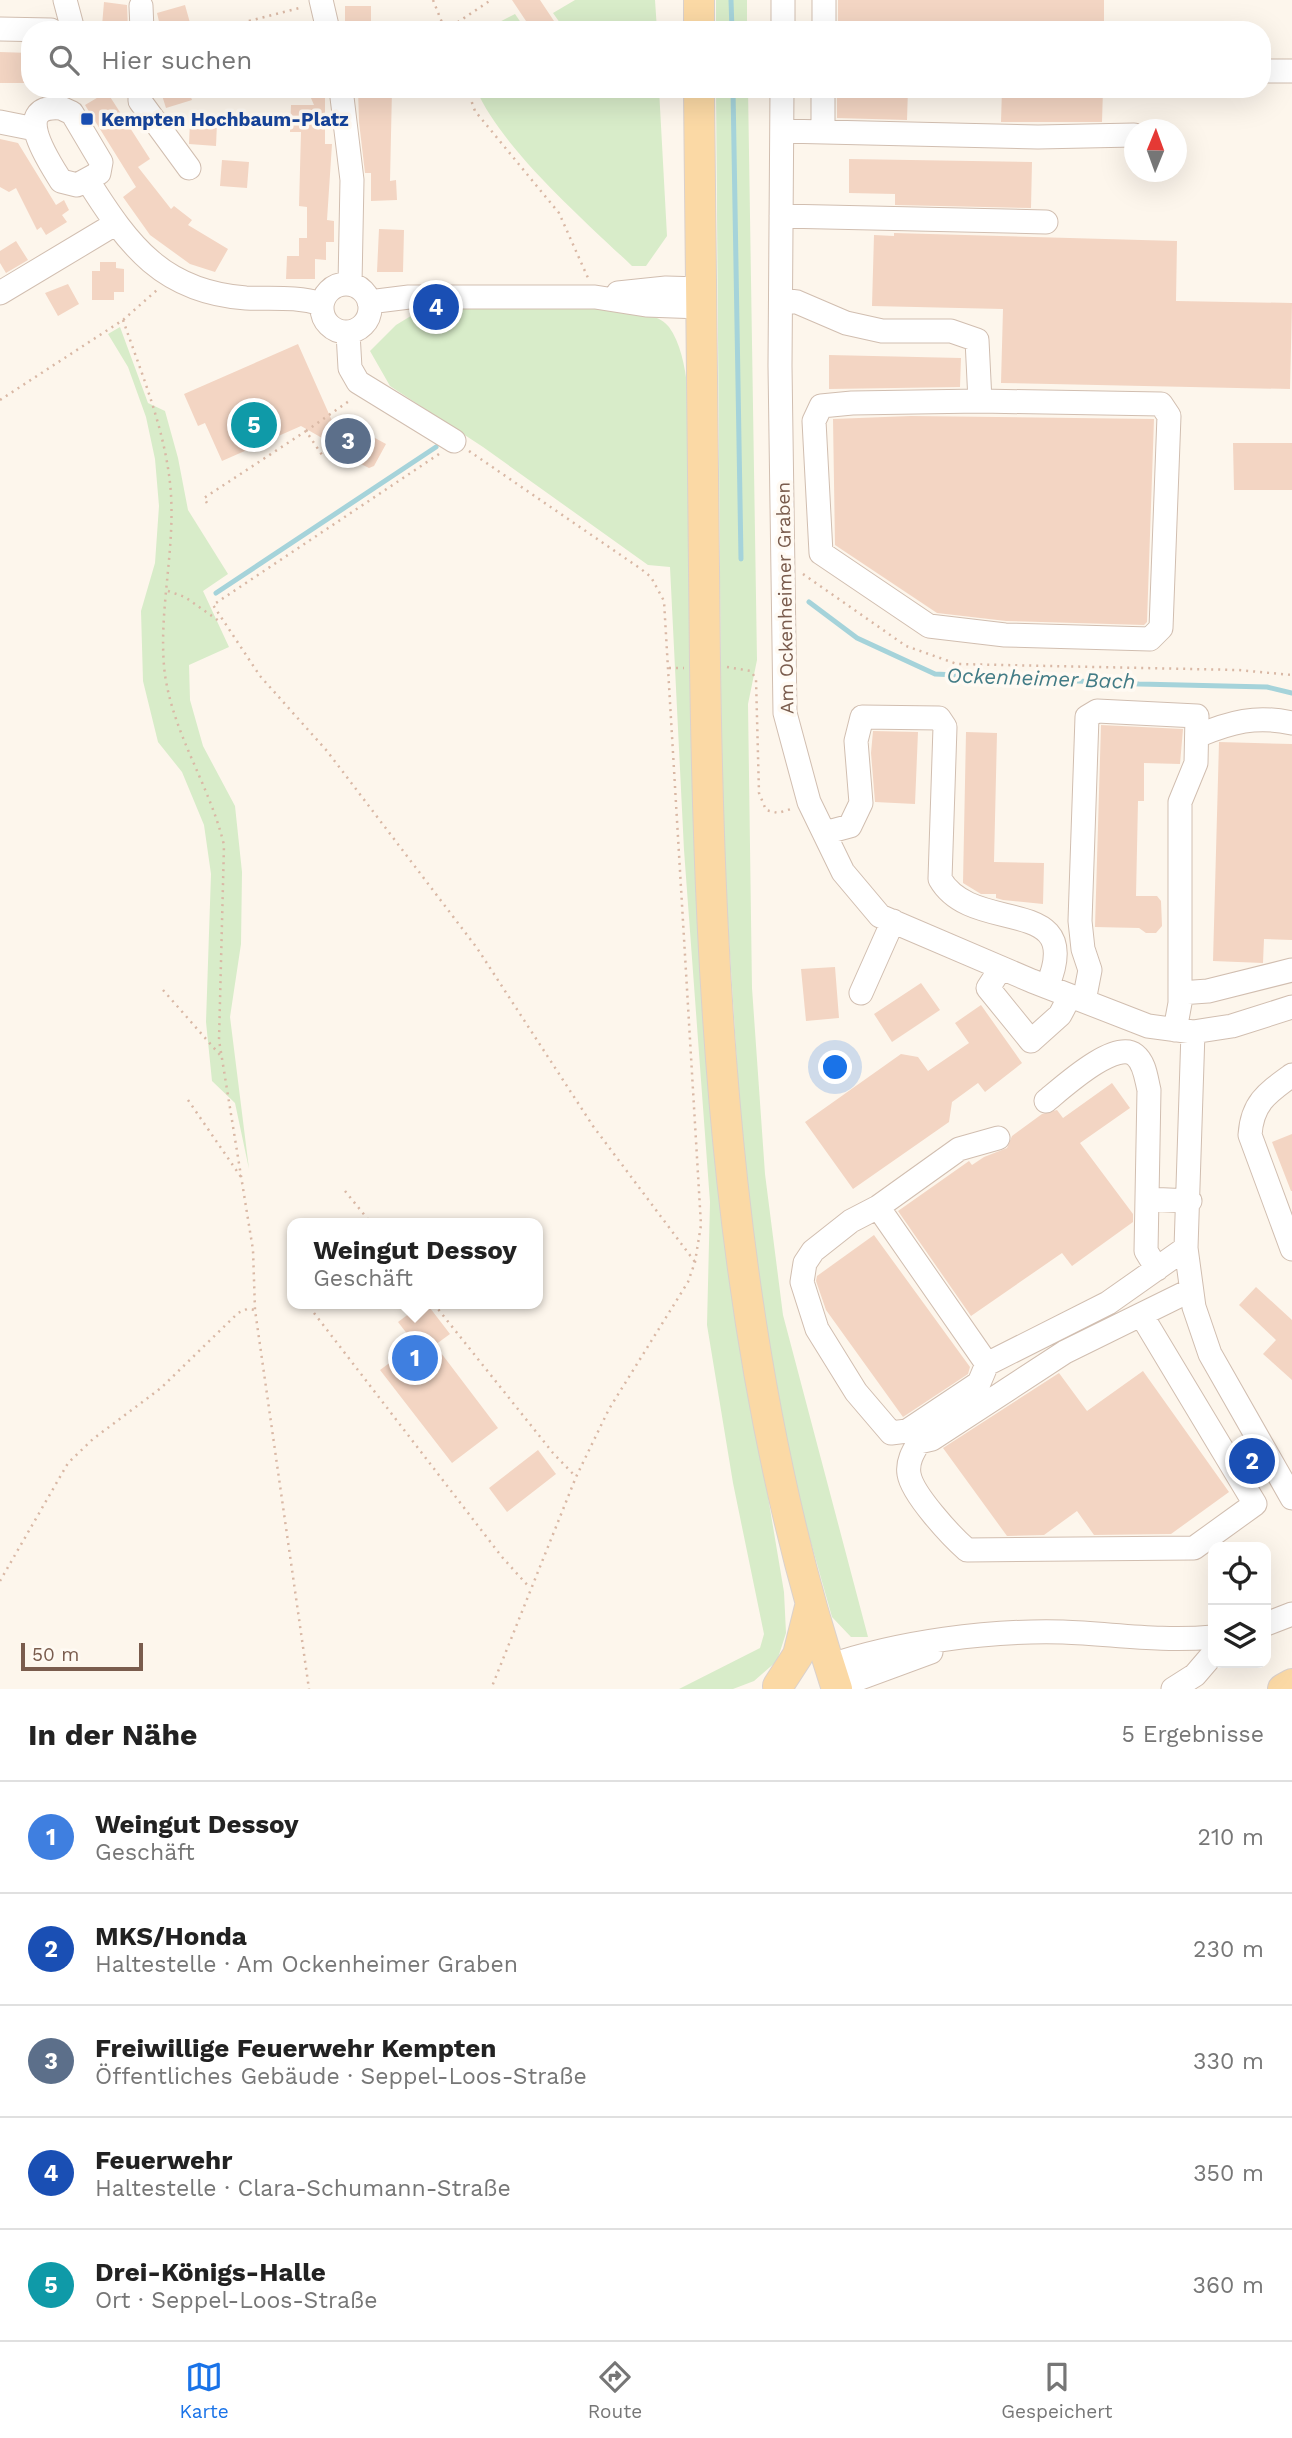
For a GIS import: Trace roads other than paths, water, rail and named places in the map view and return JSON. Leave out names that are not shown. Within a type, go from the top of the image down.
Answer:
[{"type":"main road","points":[[699,0],[699,21]]},
{"type":"main road","points":[[699,98],[707,780],[714,963],[723,1081],[738,1228],[752,1318],[780,1471],[833,1683],[776,1688]]},
{"type":"main road","points":[[776,1688],[798,1655],[809,1619],[811,1600]]},
{"type":"main road","points":[[1283,1689],[1292,1684]]},
{"type":"street","points":[[65,0],[71,21]]},
{"type":"street","points":[[783,0],[783,21]]},
{"type":"street","points":[[824,0],[824,21]]},
{"type":"street","points":[[322,1],[326,21]]},
{"type":"street","points":[[141,6],[142,21]]},
{"type":"street","points":[[0,29],[21,29]]},
{"type":"street","points":[[1271,71],[1292,71]]},
{"type":"street","points":[[140,98],[189,168]]},
{"type":"street","points":[[342,98],[352,180],[350,284]]},
{"type":"street","name":"Am Ockenheimer Graben","points":[[782,98],[780,300],[785,713],[809,802],[843,872],[880,916],[1047,987],[1133,1020],[1184,1031],[1232,1026],[1292,1007]]},
{"type":"street","points":[[823,98],[823,132]]},
{"type":"street","points":[[64,99],[101,162],[99,173],[88,181],[73,186],[61,181],[37,140],[35,128],[41,113],[64,99]]},
{"type":"street","points":[[0,122],[35,128]]},
{"type":"street","points":[[782,131],[1038,137],[1124,135]]},
{"type":"street","points":[[88,181],[132,247],[168,275],[190,286],[227,296],[299,298],[321,304]]},
{"type":"street","points":[[781,216],[1046,222]]},
{"type":"street","points":[[0,293],[115,224]]},
{"type":"street","points":[[321,304],[332,288],[350,284],[362,290],[369,302],[366,322],[348,333]]},
{"type":"street","points":[[369,302],[409,297],[595,297],[646,305],[701,298]]},
{"type":"street","points":[[780,300],[797,302],[846,323],[882,331],[951,331],[977,340],[980,401]]},
{"type":"street","points":[[321,304],[328,325],[348,333]]},
{"type":"street","points":[[348,333],[350,368],[365,389],[455,442]]},
{"type":"street","points":[[980,401],[1161,404],[1169,416],[1161,628],[1150,639],[1005,635],[929,626],[821,553],[814,421],[821,406],[852,402],[980,401]]},
{"type":"street","points":[[782,492],[818,491]]},
{"type":"street","points":[[1001,968],[988,988],[1031,1041],[1077,999],[1090,970],[1083,949],[1080,921],[1087,717],[1097,711],[1180,713],[1197,716],[1196,763],[1180,802],[1180,993],[1184,1031],[1190,1201],[1186,1248],[1191,1290],[1210,1354],[1292,1498]]},
{"type":"street","points":[[824,833],[850,826],[861,803],[856,741],[862,717],[939,718],[945,727],[940,879],[948,892],[994,914],[1045,928],[1056,941],[1056,965],[1047,987]]},
{"type":"street","points":[[1197,736],[1235,720],[1266,717],[1292,723]]},
{"type":"street","points":[[861,993],[893,921]]},
{"type":"street","points":[[1180,993],[1209,991],[1292,970]]},
{"type":"street","points":[[1128,1051],[1133,1020]]},
{"type":"street","points":[[1046,1101],[1099,1060],[1128,1051],[1136,1055],[1143,1066],[1149,1090],[1146,1251],[1157,1269]]},
{"type":"street","points":[[1292,1075],[1266,1094],[1251,1115],[1250,1135],[1292,1249]]},
{"type":"street","points":[[998,1138],[959,1149],[878,1207],[851,1221],[813,1251],[802,1272],[804,1294],[817,1329],[856,1392],[885,1429],[899,1434],[921,1424],[979,1383],[987,1364],[1108,1303],[1186,1248]]},
{"type":"street","points":[[1147,1199],[1190,1201]]},
{"type":"street","points":[[878,1207],[987,1364]]},
{"type":"street","points":[[1142,1316],[1255,1504],[1194,1548],[967,1550],[952,1537],[908,1475],[909,1459],[919,1442],[932,1438],[1065,1352],[1191,1290]]},
{"type":"street","points":[[1271,1622],[1292,1614]]},
{"type":"street","points":[[833,1683],[873,1652],[966,1639],[1044,1632],[1149,1640],[1208,1637]]},
{"type":"street","points":[[833,1683],[892,1667],[966,1639]]},
{"type":"street","points":[[1173,1689],[1195,1675],[1208,1660]]},
{"type":"street","points":[[874,1689],[892,1667]]},
{"type":"waterway","name":"Ockenheimer Bach","points":[[731,0],[732,21]]},
{"type":"waterway","name":"Ockenheimer Bach","points":[[733,98],[741,559]]},
{"type":"waterway","points":[[216,593],[436,447]]},
{"type":"waterway","name":"Ockenheimer Bach","points":[[809,602],[857,638],[935,674],[1267,687],[1292,693]]},
{"type":"place","name":"Kempten Hochbaum-Platz","points":[[87,119]]},
{"type":"place","name":"Feuerwehr","points":[[436,307]]},
{"type":"place","name":"Drei-Königs-Halle","points":[[254,425]]},
{"type":"place","name":"Freiwillige Feuerwehr Kempten","points":[[348,441]]},
{"type":"place","name":"Weingut Dessoy","points":[[415,1358]]},
{"type":"place","name":"MKS/Honda","points":[[1252,1461]]}]
